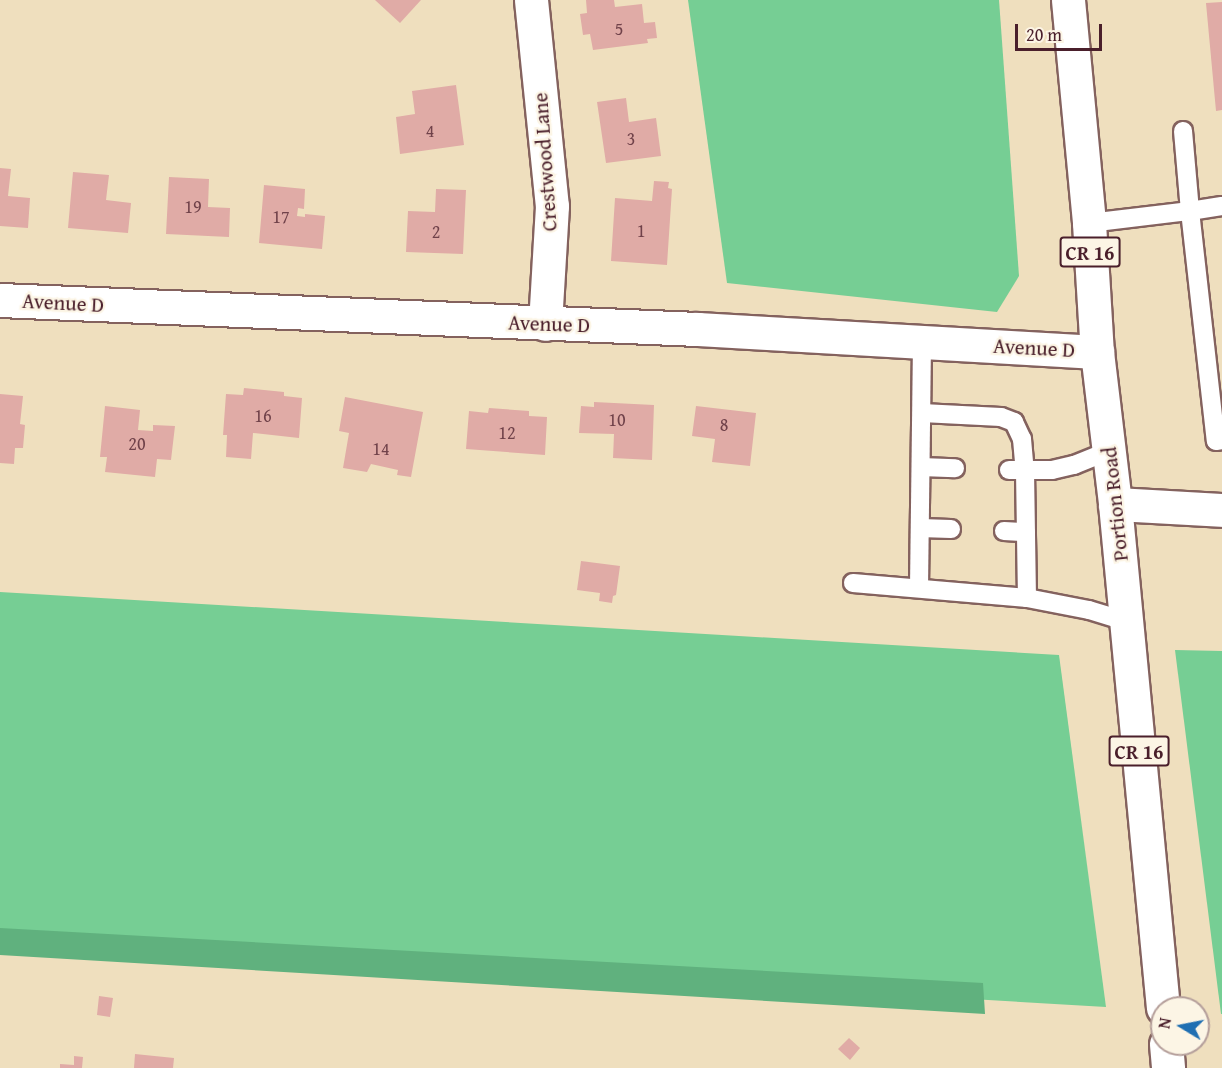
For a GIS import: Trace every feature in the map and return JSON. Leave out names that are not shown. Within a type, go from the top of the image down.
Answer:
[{"type":"street","name":"Crestwood Lane","points":[[531,0],[552,206],[545,324]]},
{"type":"street","name":"Portion Road","points":[[1068,0],[1089,223],[1097,352],[1116,504],[1162,996]]},
{"type":"street","name":"Avenue D","points":[[0,300],[698,329],[1097,352]]},
{"type":"street","points":[[1116,504],[1222,510]]},
{"type":"lane","points":[[1183,131],[1216,441],[1222,440]]},
{"type":"lane","points":[[1089,223],[1222,206]]},
{"type":"lane","points":[[919,588],[922,342]]},
{"type":"lane","points":[[922,413],[1000,417],[1014,422],[1022,439],[1017,471],[1026,532],[1027,598]]},
{"type":"lane","points":[[1017,471],[1074,465],[1109,451]]},
{"type":"lane","points":[[921,467],[955,468]]},
{"type":"lane","points":[[920,528],[951,529]]},
{"type":"lane","points":[[1004,531],[1026,532]]},
{"type":"lane","points":[[854,583],[1027,598],[1089,610],[1126,621]]},
{"type":"green space","points":[[688,0],[999,0],[1019,276],[997,312],[727,283]]},
{"type":"green space","points":[[0,592],[1059,655],[1106,1007],[0,942]]},
{"type":"green space","points":[[1175,650],[1222,651],[1222,1014],[1221,1014]]},
{"type":"green space","points":[[0,928],[983,983],[985,1014],[0,955]]},
{"type":"building","points":[[375,0],[421,0],[400,23]]},
{"type":"building","points":[[586,0],[614,0],[615,7],[642,4],[644,23],[655,22],[657,38],[647,39],[648,43],[593,50],[590,34],[583,35],[580,14],[587,13]]},
{"type":"building","points":[[1222,2],[1222,110],[1216,111],[1206,3]]},
{"type":"building","points":[[456,85],[464,145],[400,154],[396,117],[415,114],[412,91]]},
{"type":"building","points":[[626,98],[629,122],[656,118],[661,156],[606,163],[597,102]]},
{"type":"building","points":[[0,168],[11,169],[8,196],[30,198],[28,228],[0,226]]},
{"type":"building","points":[[73,172],[109,175],[106,200],[131,203],[128,233],[68,228]]},
{"type":"building","points":[[169,177],[209,179],[208,207],[230,208],[229,237],[166,234]]},
{"type":"building","points":[[654,181],[669,182],[668,188],[672,189],[667,265],[611,261],[615,198],[652,201]]},
{"type":"building","points":[[264,185],[305,189],[304,209],[298,208],[297,216],[305,217],[305,214],[325,216],[322,249],[259,243]]},
{"type":"building","points":[[436,189],[466,190],[463,254],[406,252],[408,211],[435,212]]},
{"type":"building","points":[[244,388],[284,392],[284,396],[302,398],[299,438],[253,433],[251,459],[226,457],[227,435],[223,435],[226,394],[243,395]]},
{"type":"building","points":[[0,394],[23,396],[20,424],[25,425],[23,448],[15,448],[14,464],[0,463]]},
{"type":"building","points":[[345,397],[423,412],[411,477],[397,475],[398,470],[371,464],[367,472],[343,468],[349,433],[339,431]]},
{"type":"building","points":[[594,402],[654,405],[652,460],[613,458],[614,434],[579,433],[581,406],[594,407]]},
{"type":"building","points":[[105,406],[140,410],[138,430],[153,431],[153,425],[175,426],[171,460],[157,459],[155,477],[105,472],[107,457],[100,457]]},
{"type":"building","points":[[696,406],[756,413],[750,466],[712,462],[715,439],[692,436]]},
{"type":"building","points":[[489,408],[529,411],[529,416],[547,417],[545,455],[466,449],[469,411],[488,413]]},
{"type":"building","points":[[581,561],[620,566],[616,595],[613,596],[612,603],[599,601],[600,593],[577,590]]},
{"type":"building","points":[[99,996],[113,998],[110,1017],[97,1015]]},
{"type":"building","points":[[849,1038],[860,1048],[850,1060],[838,1049]]},
{"type":"building","points":[[135,1054],[174,1058],[173,1068],[134,1068]]},
{"type":"building","points":[[74,1056],[83,1057],[82,1068],[60,1068],[60,1064],[74,1065]]}]
